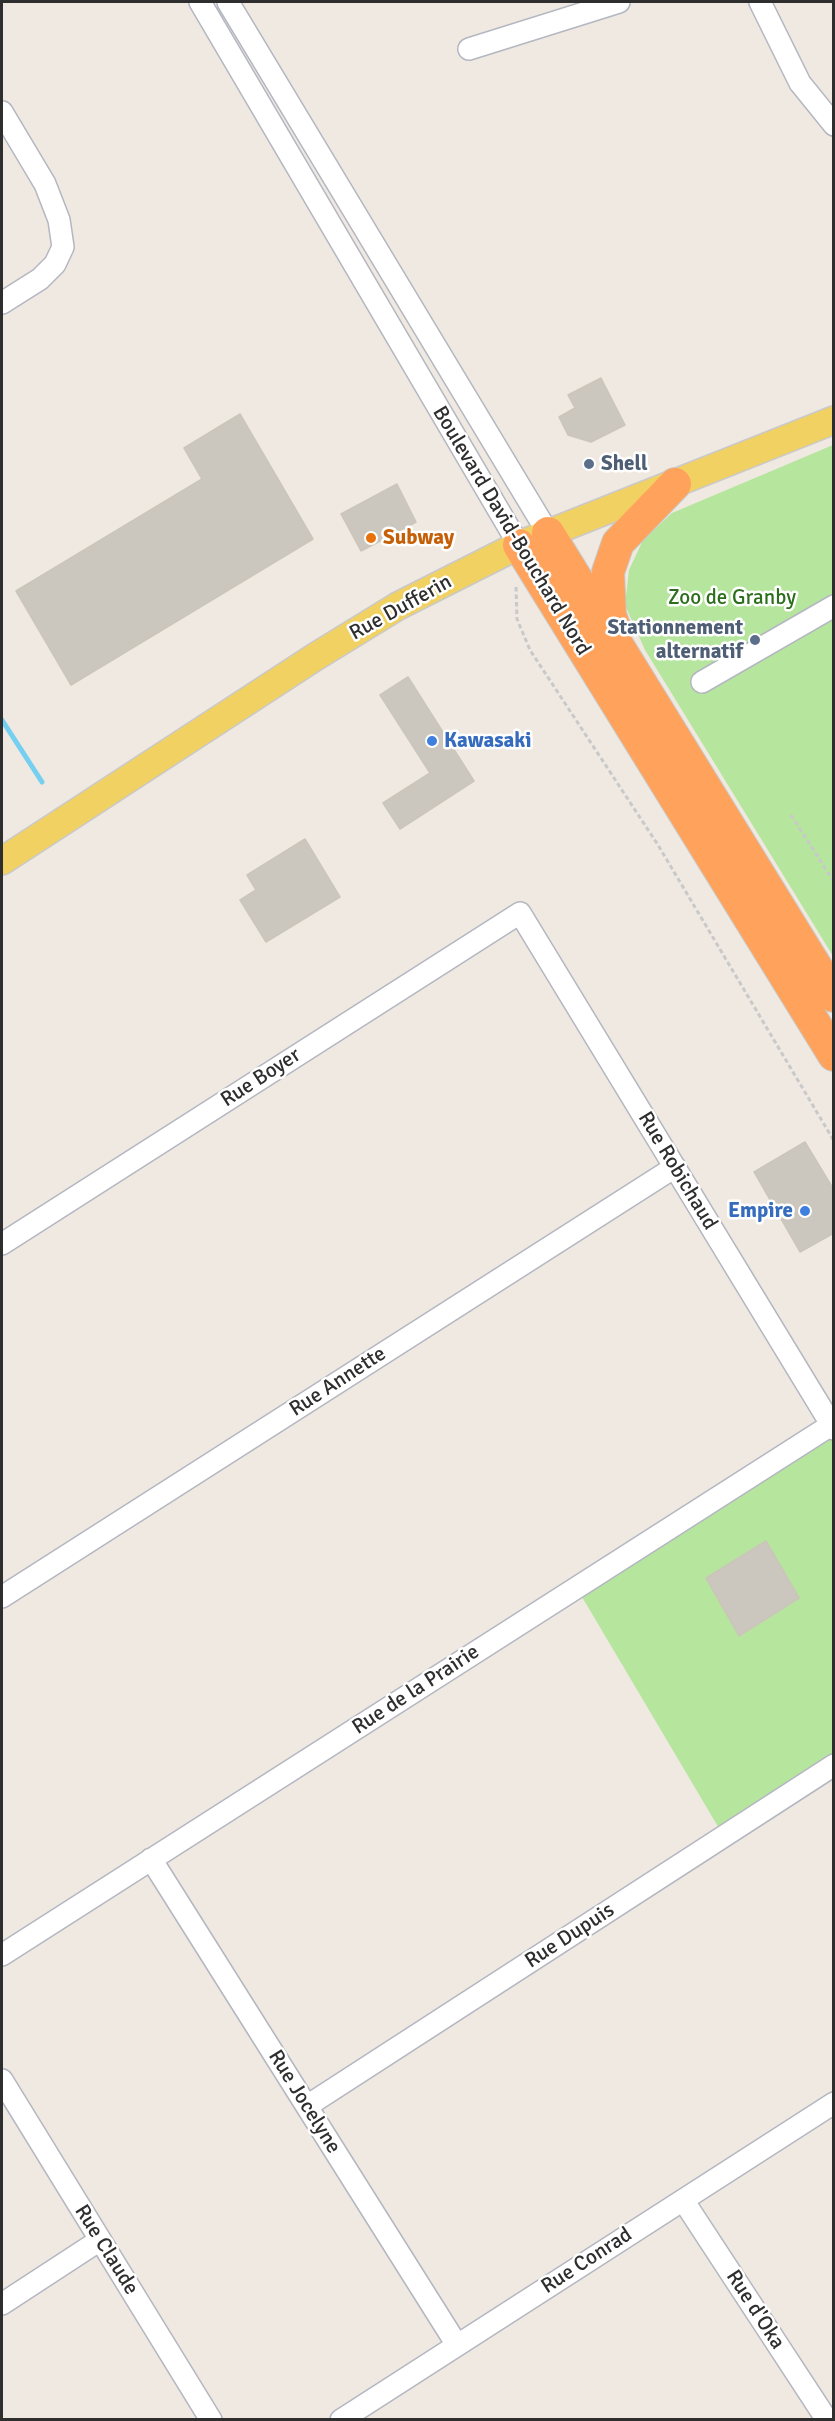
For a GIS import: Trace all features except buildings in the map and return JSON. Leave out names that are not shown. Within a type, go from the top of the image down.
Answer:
[{"type":"highway","points":[[626,661],[610,615],[608,572],[618,543],[675,484]]},
{"type":"highway","name":"Boulevard David-Bouchard Nord","points":[[548,533],[834,996]]},
{"type":"highway","name":"Boulevard David-Bouchard Nord","points":[[519,545],[834,1055]]},
{"type":"main road","name":"Rue Dufferin","points":[[2,861],[384,615],[519,545],[834,420]]},
{"type":"street","name":"Boulevard David-Bouchard Nord","points":[[200,2],[519,545]]},
{"type":"street","name":"Boulevard David-Bouchard Nord","points":[[228,2],[548,533]]},
{"type":"street","points":[[469,49],[619,2]]},
{"type":"street","points":[[760,2],[800,83],[834,125]]},
{"type":"street","points":[[2,112],[45,184],[59,220],[63,247],[55,264],[40,279],[2,303]]},
{"type":"street","points":[[702,682],[834,606]]},
{"type":"street","name":"Rue Robichaud","points":[[520,913],[832,1427]]},
{"type":"street","name":"Rue Boyer","points":[[2,1244],[520,913]]},
{"type":"street","points":[[789,983],[834,1043]]},
{"type":"street","name":"Rue Annette","points":[[2,1597],[675,1167]]},
{"type":"street","name":"Rue de la Prairie","points":[[2,1955],[832,1427]]},
{"type":"street","name":"Rue Dupuis","points":[[307,2106],[834,1765]]},
{"type":"street","name":"Rue Jocelyne","points":[[151,1859],[457,2345]]},
{"type":"street","name":"Rue Claude","points":[[2,2080],[211,2420]]},
{"type":"street","name":"Rue Conrad","points":[[341,2420],[834,2103]]},
{"type":"street","name":"Rue d'Oka","points":[[683,2200],[827,2420]]},
{"type":"street","points":[[2,2304],[100,2241]]},
{"type":"path","points":[[791,815],[834,882]]},
{"type":"green space","name":"Zoo de Granby","points":[[833,445],[833,956],[645,650],[625,605],[629,570],[643,540],[672,513]]},
{"type":"green space","points":[[820,1420],[834,1443],[833,1765],[723,1835],[572,1580]]},
{"type":"waterway","points":[[2,720],[42,782]]},
{"type":"place","name":"Shell","points":[[589,464]]},
{"type":"place","name":"Subway","points":[[371,538]]},
{"type":"place","name":"Stationnement alternatif","points":[[755,640]]},
{"type":"place","name":"Kawasaki","points":[[432,741]]},
{"type":"place","name":"Empire","points":[[805,1211]]}]
